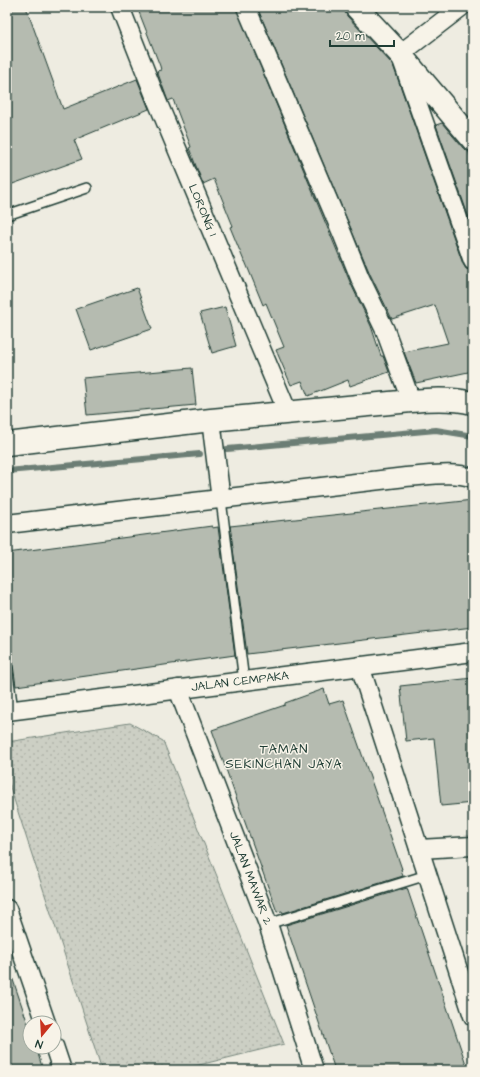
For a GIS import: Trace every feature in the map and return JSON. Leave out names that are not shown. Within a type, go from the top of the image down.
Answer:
[{"type":"street","name":"LORONG 1","points":[[120,7],[157,101],[288,413]]},
{"type":"street","points":[[246,7],[360,278],[385,330],[411,401]]},
{"type":"street","points":[[356,7],[400,54],[473,140]]},
{"type":"street","points":[[400,54],[461,7]]},
{"type":"street","points":[[400,54],[473,261]]},
{"type":"street","points":[[7,444],[211,420],[411,401],[438,399],[473,403]]},
{"type":"street","points":[[211,420],[221,500]]},
{"type":"street","points":[[7,524],[406,477],[465,475],[473,478]]},
{"type":"street","name":"JALAN CEMPAKA","points":[[10,710],[473,652]]},
{"type":"street","points":[[360,666],[427,875],[470,997],[473,1016]]},
{"type":"street","name":"JALAN MAWAR 2","points":[[178,689],[268,924],[314,1070]]},
{"type":"street","points":[[419,849],[473,846]]},
{"type":"street","points":[[7,909],[43,1015]]},
{"type":"street","points":[[57,1055],[62,1070]]},
{"type":"lane","points":[[7,216],[87,188]]},
{"type":"lane","points":[[221,500],[244,681]]},
{"type":"lane","points":[[7,667],[10,710]]},
{"type":"lane","points":[[268,924],[427,875]]},
{"type":"shaded area","points":[[130,723],[163,741],[284,1044],[179,1070],[102,1070],[7,778],[7,742]]},
{"type":"building","points":[[7,7],[26,7],[63,109],[137,79],[149,109],[74,140],[82,159],[7,186]]},
{"type":"building","points":[[137,7],[236,7],[389,372],[350,386],[348,380],[308,396],[302,381],[291,385],[276,350],[284,347],[266,303],[263,305],[244,261],[230,227],[233,226],[214,179],[203,184],[189,148],[191,147],[173,99],[168,101],[157,71],[161,70],[160,66]]},
{"type":"building","points":[[257,7],[344,7],[347,16],[393,65],[463,264],[466,269],[473,271],[473,371],[416,383],[404,352],[448,343],[435,305],[392,319],[370,274]]},
{"type":"building","points":[[442,123],[463,148],[468,151],[473,162],[473,229],[436,125]]},
{"type":"building","points":[[137,288],[152,329],[91,350],[76,309]]},
{"type":"building","points":[[225,307],[236,346],[212,353],[200,313]]},
{"type":"building","points":[[192,368],[196,405],[87,415],[83,378]]},
{"type":"building","points":[[473,500],[473,627],[247,654],[230,526]]},
{"type":"building","points":[[212,526],[212,528],[218,527],[235,655],[16,686],[7,622],[7,553]]},
{"type":"building","points":[[473,678],[473,803],[441,806],[434,738],[406,741],[400,686]]},
{"type":"building","points":[[324,689],[329,704],[343,700],[402,869],[403,876],[283,913],[282,911],[277,912],[212,730],[285,705],[285,703]]},
{"type":"building","points":[[407,888],[468,1070],[335,1070],[286,925]]},
{"type":"building","points":[[10,971],[25,1015],[22,1015],[22,1055],[38,1055],[43,1070],[7,1070],[7,972]]},
{"type":"waterway","points":[[227,449],[436,430],[473,436]]},
{"type":"waterway","points":[[7,471],[200,454]]},
{"type":"district","name":"TAMAN SEKINCHAN JAYA","points":[[284,756]]}]
